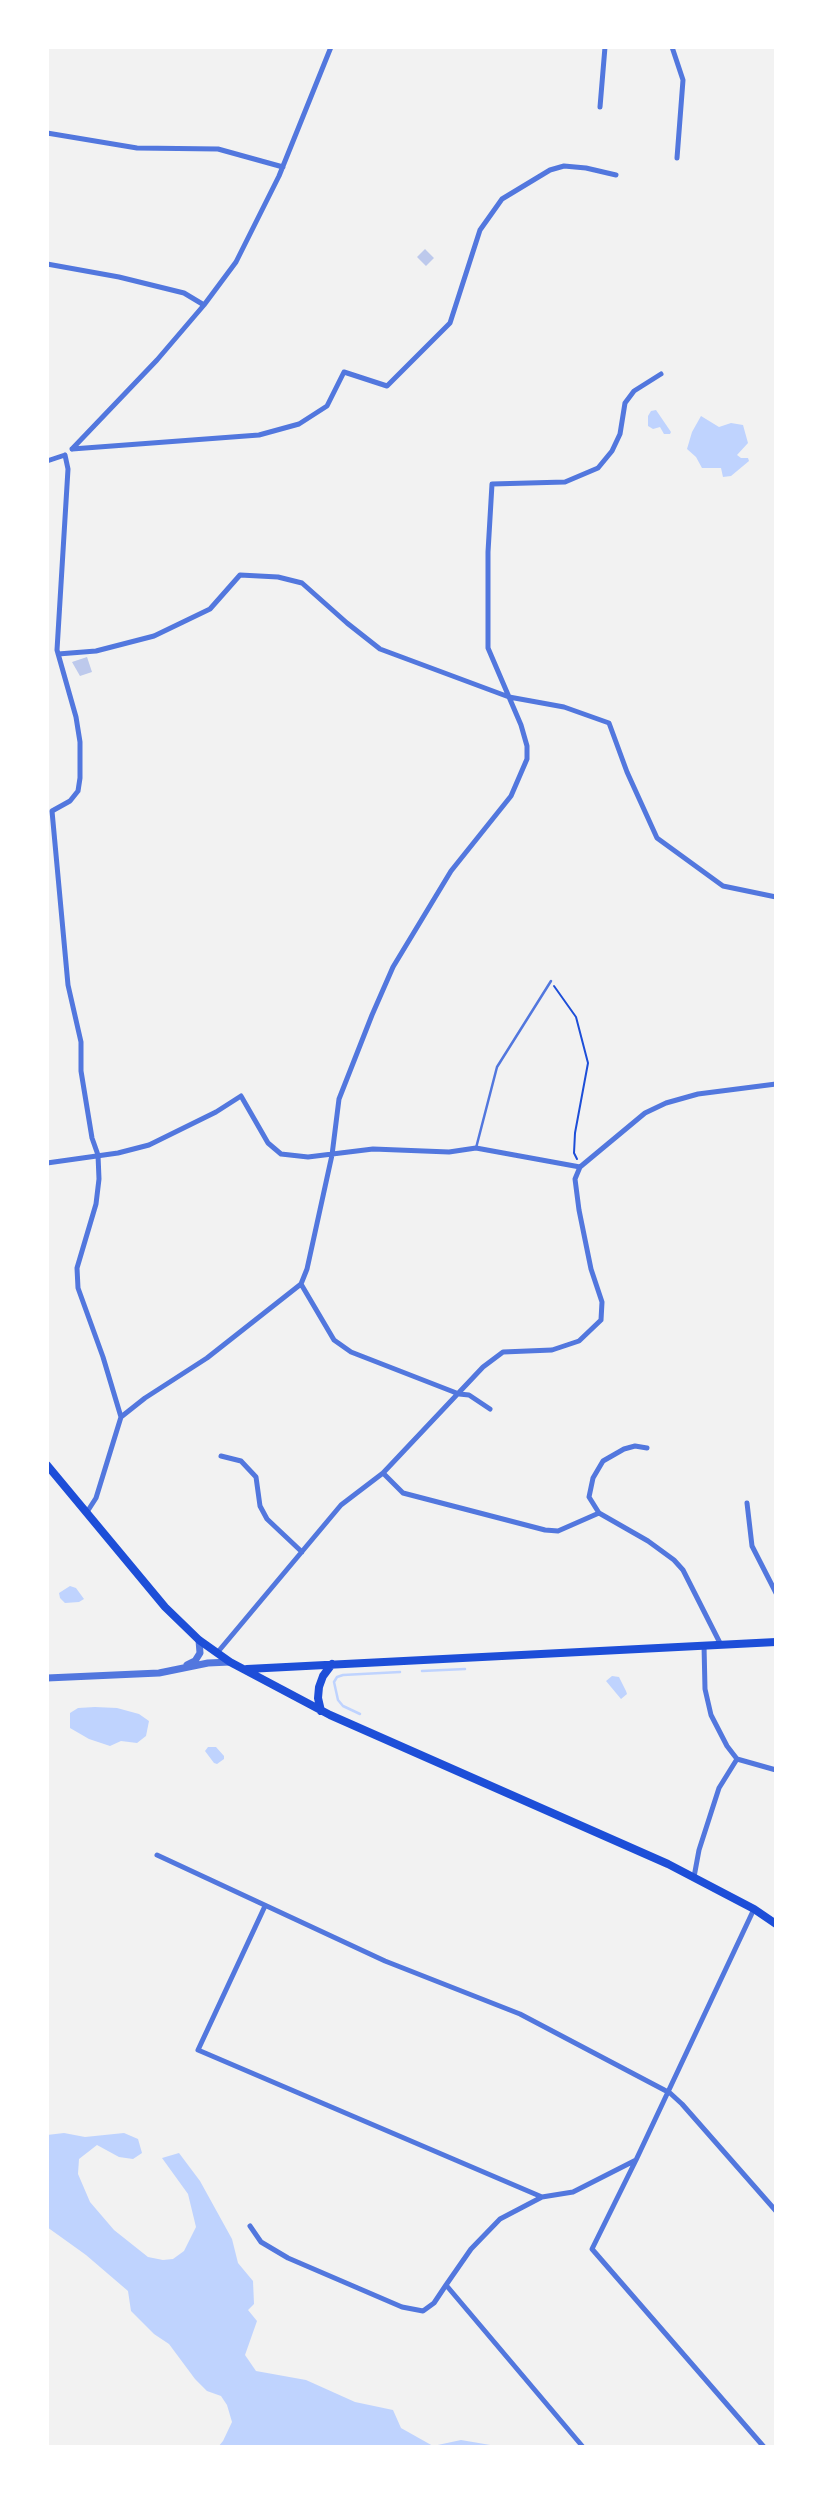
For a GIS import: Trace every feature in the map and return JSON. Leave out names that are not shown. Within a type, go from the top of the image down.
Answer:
[{"type":"main road","points":[[47,1465],[165,1607],[199,1640],[230,1662],[321,1711],[694,1877],[776,1924]]},
{"type":"main road","points":[[244,1669],[776,1642]]},
{"type":"main road","points":[[321,1711],[319,1687],[332,1664]]},
{"type":"street","points":[[47,461],[65,455],[72,449],[157,360],[236,262],[283,167],[331,47]]},
{"type":"street","points":[[600,107],[605,47]]},
{"type":"street","points":[[672,47],[683,80],[677,158]]},
{"type":"street","points":[[47,133],[138,148],[218,149],[283,167]]},
{"type":"street","points":[[72,449],[259,435],[299,424],[327,407],[344,372],[387,386],[450,323],[480,230],[502,199],[550,170],[564,166],[615,174]]},
{"type":"street","points":[[47,264],[119,276],[184,293],[204,304]]},
{"type":"street","points":[[121,1417],[207,1358],[301,1284],[307,1269],[332,1155],[339,1099],[372,1015],[393,967],[451,871],[511,796],[527,759],[524,736],[492,660],[486,637],[492,484],[565,482],[598,468],[612,452],[620,434],[625,403],[634,391],[661,374]]},
{"type":"street","points":[[65,455],[68,469],[57,634],[58,654],[80,741],[80,778],[78,791],[70,801],[50,811],[68,985],[80,1042],[81,1071],[92,1138],[98,1155],[96,1204],[77,1268],[78,1289],[121,1417],[96,1498],[87,1512]]},
{"type":"street","points":[[58,654],[96,651],[154,636],[210,609],[240,575],[278,577],[302,583],[380,649],[509,697],[564,707],[609,723],[627,772],[657,838],[723,886],[776,897]]},
{"type":"street","points":[[47,632],[57,634]]},
{"type":"street","points":[[217,1653],[341,1506],[383,1473],[459,1394],[467,1382],[503,1352],[552,1350],[579,1342],[601,1320],[602,1303],[591,1269],[579,1210],[575,1179],[580,1167],[645,1113],[666,1103],[698,1094],[776,1084]]},
{"type":"street","points":[[47,1163],[118,1153],[149,1145],[241,1097],[268,1143],[281,1154],[308,1157],[373,1149],[449,1153],[476,1148],[580,1167]]},
{"type":"street","points":[[301,1284],[334,1340],[351,1352],[459,1394],[469,1395],[490,1409]]},
{"type":"street","points":[[647,1448],[635,1446],[624,1449],[603,1461],[593,1478],[589,1497],[599,1513],[649,1541],[683,1570],[721,1645]]},
{"type":"street","points":[[220,1456],[241,1461],[256,1477],[260,1506],[267,1519],[302,1552]]},
{"type":"street","points":[[383,1473],[403,1493],[545,1530],[558,1531],[599,1513]]},
{"type":"street","points":[[747,1503],[752,1546],[776,1593]]},
{"type":"street","points":[[183,1667],[195,1661],[200,1653],[199,1640]]},
{"type":"street","points":[[704,1645],[705,1689],[711,1715],[737,1759],[776,1770]]},
{"type":"street","points":[[47,1678],[159,1673],[216,1661],[230,1662]]},
{"type":"street","points":[[694,1877],[699,1850],[719,1788],[737,1759]]},
{"type":"street","points":[[157,1855],[384,1961],[520,2014],[670,2093],[776,2211]]},
{"type":"street","points":[[265,1906],[198,2050],[542,2197]]},
{"type":"street","points":[[754,1909],[670,2093],[592,2249],[764,2447]]},
{"type":"street","points":[[250,2226],[261,2242],[288,2258],[402,2307],[423,2311],[434,2303],[471,2249],[500,2219],[542,2197],[573,2192],[636,2160]]},
{"type":"street","points":[[446,2285],[583,2447]]},
{"type":"lane","points":[[476,1148],[497,1068],[551,981]]},
{"type":"path","points":[[551,981],[576,1017],[588,1063],[575,1133],[574,1153],[580,1167]]},
{"type":"water","points":[[656,410],[670,434],[664,434],[660,427],[653,429],[648,426],[648,416],[651,411]]},
{"type":"water","points":[[701,416],[719,427],[731,423],[743,425],[748,443],[737,455],[748,458],[749,461],[731,476],[723,477],[721,468],[702,468],[696,457],[687,449]]},
{"type":"water","points":[[70,1586],[76,1588],[84,1599],[65,1603],[59,1593]]},
{"type":"water","points":[[612,1676],[619,1677],[626,1691],[627,1694],[621,1699],[606,1681]]},
{"type":"water","points":[[78,1708],[117,1708],[139,1714],[149,1721],[146,1736],[137,1743],[121,1741],[110,1746],[89,1739],[70,1728],[70,1713]]},
{"type":"water","points":[[208,1747],[216,1747],[224,1759],[214,1763],[205,1751]]},
{"type":"water","points":[[64,2133],[85,2137],[124,2133],[138,2139],[142,2153],[133,2159],[119,2157],[97,2145],[79,2159],[78,2174],[90,2202],[114,2230],[148,2257],[163,2260],[173,2259],[184,2251],[196,2227],[188,2194],[162,2158],[179,2153],[200,2181],[232,2239],[238,2263],[253,2281],[254,2304],[248,2310],[257,2321],[245,2355],[256,2371],[306,2380],[355,2402],[393,2410],[401,2428],[433,2446],[461,2440],[502,2447],[218,2447],[232,2422],[221,2396],[207,2391],[169,2344],[154,2334],[131,2311],[128,2291],[86,2255],[47,2227],[47,2135]]},
{"type":"building","points":[[425,249],[434,258],[426,266],[417,257]]},
{"type":"building","points":[[87,657],[92,672],[80,676],[72,662]]},
{"type":"waterway","points":[[422,1671],[465,1669]]},
{"type":"waterway","points":[[360,1714],[343,1706],[338,1700],[334,1682],[337,1677],[400,1672]]}]
